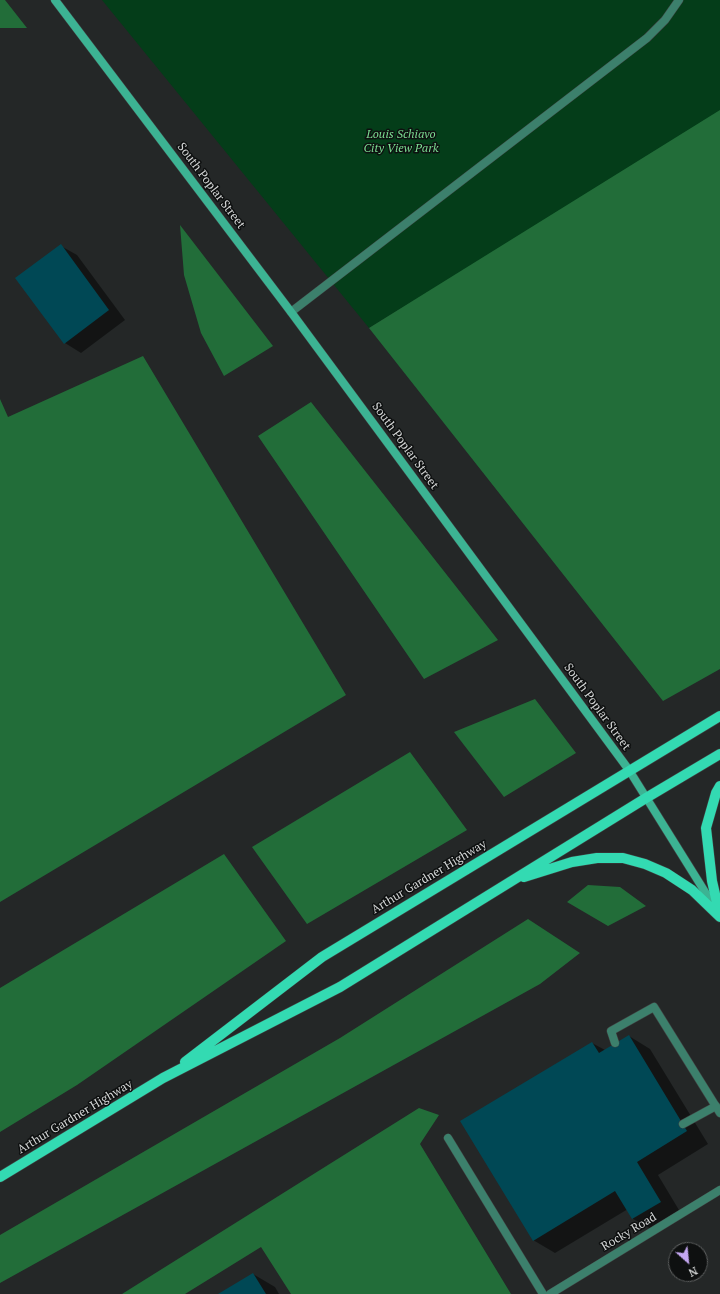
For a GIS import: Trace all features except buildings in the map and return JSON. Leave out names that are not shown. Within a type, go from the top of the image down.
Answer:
[{"type":"main road","name":"Arthur Gardner Highway","points":[[163,1078],[322,957],[720,716]]},
{"type":"main road","name":"Arthur Gardner Highway","points":[[0,1177],[163,1078],[340,987],[720,754]]},
{"type":"main road","points":[[720,786],[716,793],[706,828],[712,881],[720,917]]},
{"type":"main road","points":[[511,881],[572,862],[597,858],[623,858],[645,864],[666,873],[692,890],[720,917]]},
{"type":"street","name":"South Poplar Street","points":[[55,0],[291,312],[629,770],[720,917]]},
{"type":"street","points":[[291,312],[647,38],[665,20],[679,0]]},
{"type":"street","points":[[615,1043],[611,1032],[654,1007],[718,1109],[683,1124]]},
{"type":"street","points":[[448,1138],[543,1294]]},
{"type":"street","name":"Rocky Road","points":[[550,1294],[720,1190]]},
{"type":"green space","points":[[0,0],[5,0],[27,28],[0,28]]},
{"type":"green space","name":"Louis Schiavo City View Park","points":[[102,0],[720,0],[720,114],[369,328]]},
{"type":"green space","points":[[720,110],[720,669],[663,701],[369,328]]},
{"type":"green space","points":[[180,225],[273,346],[224,376],[201,333],[184,275]]},
{"type":"green space","points":[[143,356],[346,695],[0,902],[0,399],[8,417]]},
{"type":"green space","points":[[311,402],[498,640],[424,679],[258,436]]},
{"type":"green space","points":[[535,699],[576,753],[504,797],[454,732]]},
{"type":"green space","points":[[410,752],[467,830],[307,924],[252,847]]},
{"type":"green space","points":[[224,854],[286,941],[77,1085],[0,1132],[0,988]]},
{"type":"green space","points":[[588,885],[620,887],[646,906],[608,926],[567,902]]},
{"type":"green space","points":[[528,919],[580,953],[540,984],[0,1283],[0,1235],[340,1038]]},
{"type":"green space","points":[[419,1108],[439,1115],[420,1144],[511,1294],[291,1294],[261,1247],[185,1294],[122,1294]]}]
